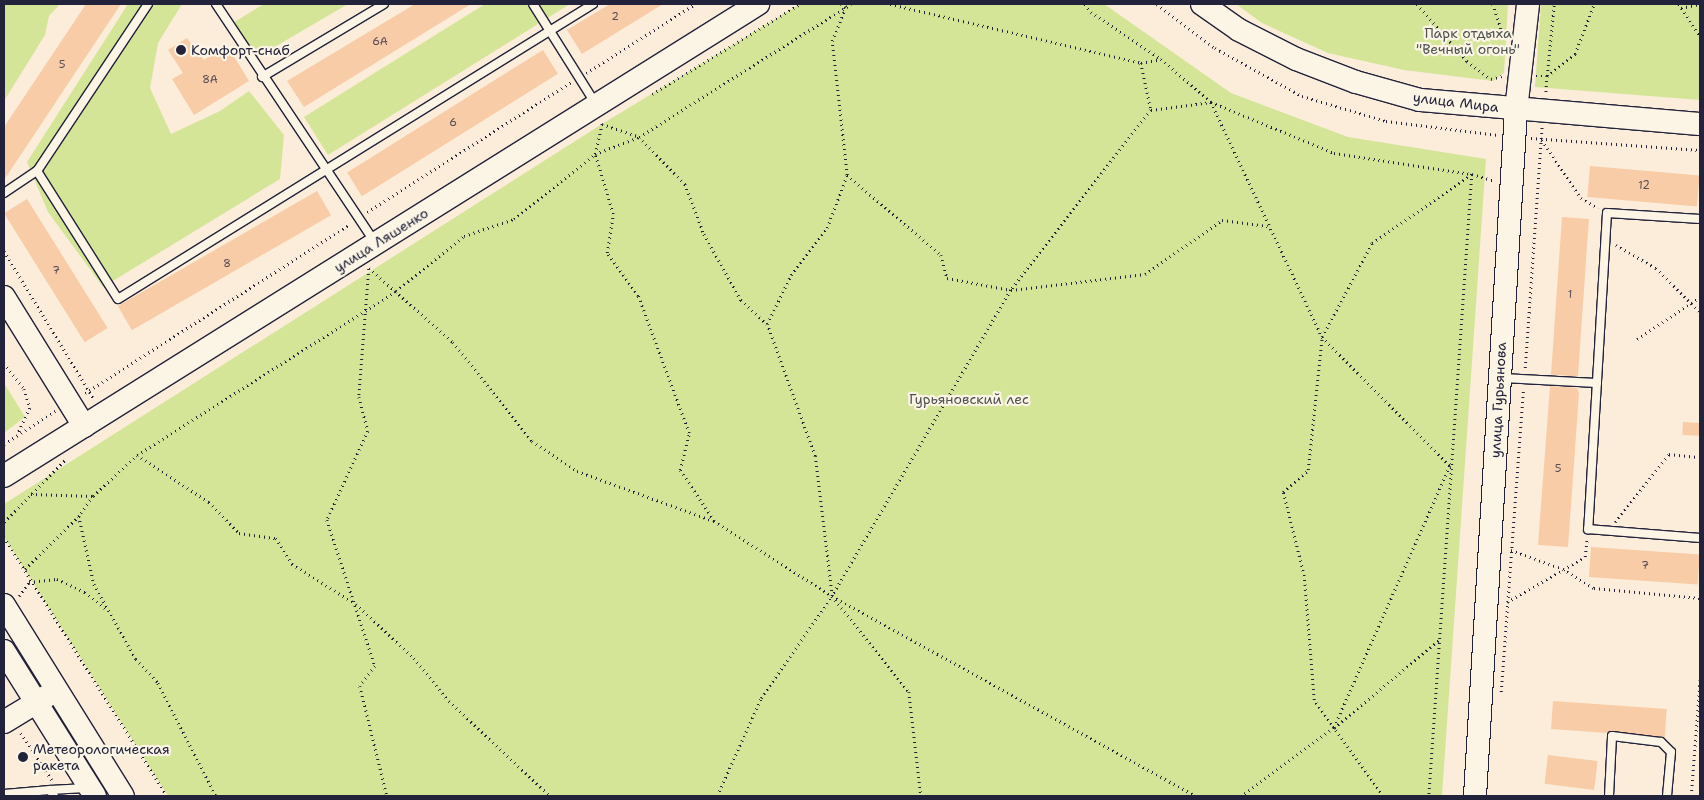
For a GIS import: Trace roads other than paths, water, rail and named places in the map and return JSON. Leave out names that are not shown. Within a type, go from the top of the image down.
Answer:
[{"type":"main road","name":"улица Ляшенко","points":[[4,476],[758,4]]},
{"type":"main road","name":"улица Мира","points":[[1202,4],[1239,30],[1296,59],[1356,82],[1420,100],[1516,110],[1700,124]]},
{"type":"main road","name":"улица Гурьянова","points":[[1475,796],[1516,110],[1528,4]]},
{"type":"main road","points":[[4,297],[84,426]]},
{"type":"main road","points":[[4,605],[123,796]]},
{"type":"main road","points":[[4,651],[34,703],[92,792]]},
{"type":"main road","points":[[7,720],[56,690]]},
{"type":"lane","points":[[4,192],[37,171],[148,4]]},
{"type":"lane","points":[[216,4],[262,77],[376,243]]},
{"type":"lane","points":[[262,77],[384,4]]},
{"type":"lane","points":[[533,4],[596,105]]},
{"type":"lane","points":[[37,171],[118,299],[324,168],[593,4]]},
{"type":"lane","points":[[1700,219],[1607,213],[1588,529],[1700,538]]},
{"type":"lane","points":[[1499,377],[1597,383]]},
{"type":"lane","points":[[1609,796],[1612,736],[1661,742],[1671,752],[1667,796]]},
{"type":"lane","points":[[4,794],[92,792]]},
{"type":"place","name":"Комфорт-снаб","points":[[181,50]]},
{"type":"place","name":"Метеорологическая ракета","points":[[23,757]]},
{"type":"park label","name":"Парк отдыха \"Вечный огонь\"","points":[[1468,42]]},
{"type":"park label","name":"Гурьяновский лес","points":[[969,399]]}]
